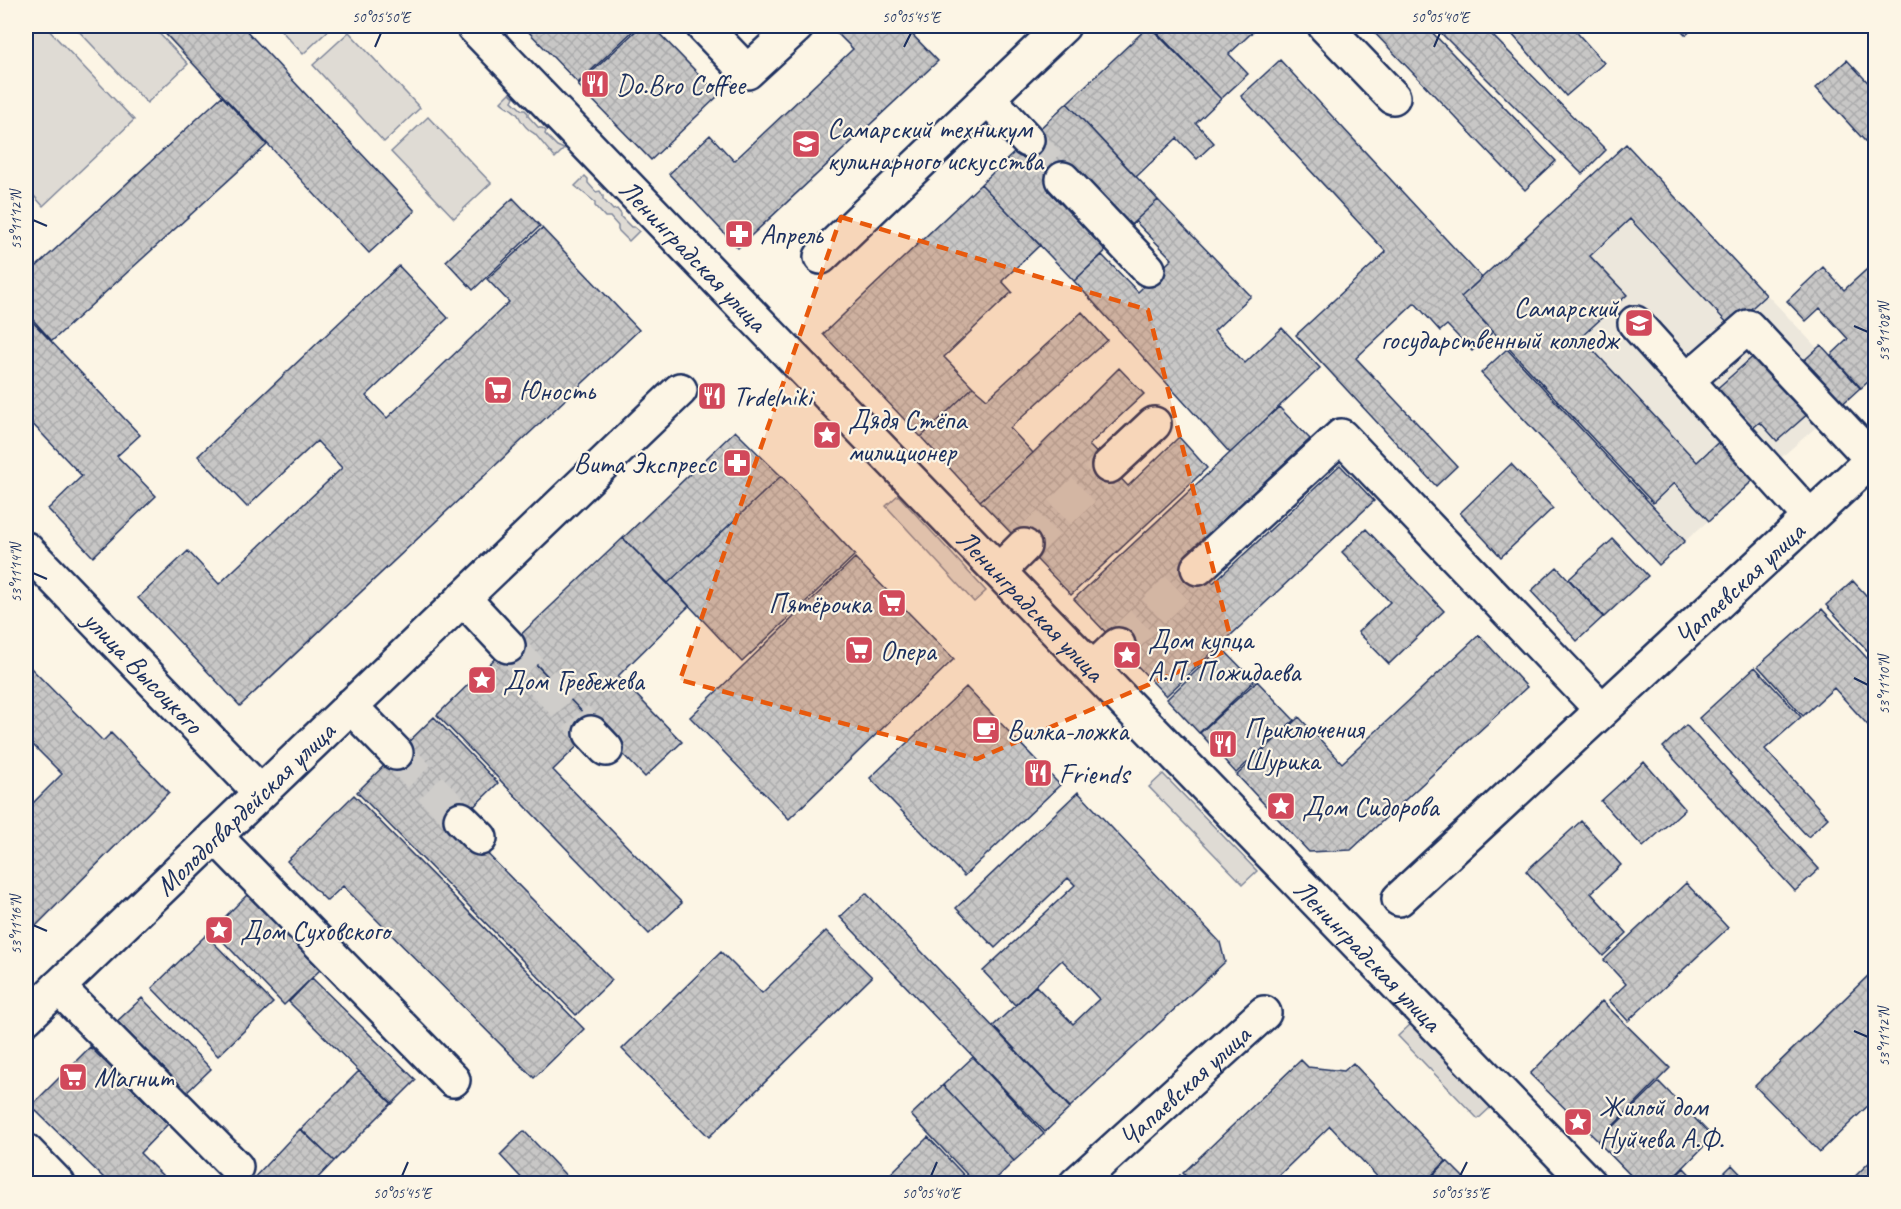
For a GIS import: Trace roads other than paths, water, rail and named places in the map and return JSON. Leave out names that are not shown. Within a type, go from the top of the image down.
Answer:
[{"type":"street","name":"Ленинградская улица","points":[[473,26],[1589,1184]]},
{"type":"street","points":[[703,26],[747,72],[797,26]]},
{"type":"street","points":[[821,257],[1063,26]]},
{"type":"street","points":[[1325,26],[1393,97]]},
{"type":"street","points":[[988,98],[1027,141]]},
{"type":"street","points":[[1063,179],[1148,269]]},
{"type":"street","points":[[1635,323],[1810,517]]},
{"type":"street","points":[[1687,380],[1748,327],[1874,458]]},
{"type":"street","name":"Молодогвардейская улица","points":[[26,1018],[680,390]]},
{"type":"street","points":[[1109,466],[1154,424]]},
{"type":"street","points":[[1198,568],[1341,436],[1602,710]]},
{"type":"street","name":"Чапаевская улица","points":[[1399,899],[1874,458]]},
{"type":"street","points":[[999,571],[1024,546]]},
{"type":"street","name":"улица Высоцкого","points":[[26,549],[260,792]]},
{"type":"street","points":[[463,598],[508,646]]},
{"type":"street","points":[[1093,669],[1118,645]]},
{"type":"street","points":[[350,706],[396,753]]},
{"type":"street","points":[[215,836],[453,1080]]},
{"type":"street","points":[[58,987],[236,1167]]},
{"type":"street","name":"Чапаевская улица","points":[[1076,1184],[1264,1013]]},
{"type":"street","points":[[26,1151],[58,1184]]},
{"type":"tunnel","points":[[1027,140],[1063,179]]},
{"type":"tunnel","points":[[1024,546],[1109,466]]},
{"type":"tunnel","points":[[1118,645],[1198,568]]},
{"type":"tunnel","points":[[508,646],[591,733]]},
{"type":"tunnel","points":[[396,753],[461,819]]},
{"type":"place","name":"Do.Bro Coffee","points":[[595,84]]},
{"type":"place","name":"Самарский техникум кулинарного искусства","points":[[806,144]]},
{"type":"place","name":"Апрель","points":[[739,234]]},
{"type":"place","name":"Самарский государственный колледж","points":[[1639,323]]},
{"type":"place","name":"Юность","points":[[498,390]]},
{"type":"place","name":"Trdelniki","points":[[712,396]]},
{"type":"place","name":"Дядя Стёпа милиционер","points":[[827,435]]},
{"type":"place","name":"Вита Экспресс","points":[[737,463]]},
{"type":"place","name":"Пятёрочка","points":[[892,603]]},
{"type":"place","name":"Опера","points":[[859,650]]},
{"type":"place","name":"Дом купца А.П. Пожидаева","points":[[1127,655]]},
{"type":"place","name":"Дом Гребежева","points":[[482,680]]},
{"type":"place","name":"Вилка-ложка","points":[[986,730]]},
{"type":"place","name":"Приключения Шурика","points":[[1223,744]]},
{"type":"place","name":"Friends","points":[[1038,773]]},
{"type":"place","name":"Дом Сидорова","points":[[1281,806]]},
{"type":"place","name":"Дом Суховского","points":[[219,930]]},
{"type":"place","name":"Магнит","points":[[73,1077]]},
{"type":"place","name":"Жилой дом Нуйчева А.Ф.","points":[[1578,1122]]}]
